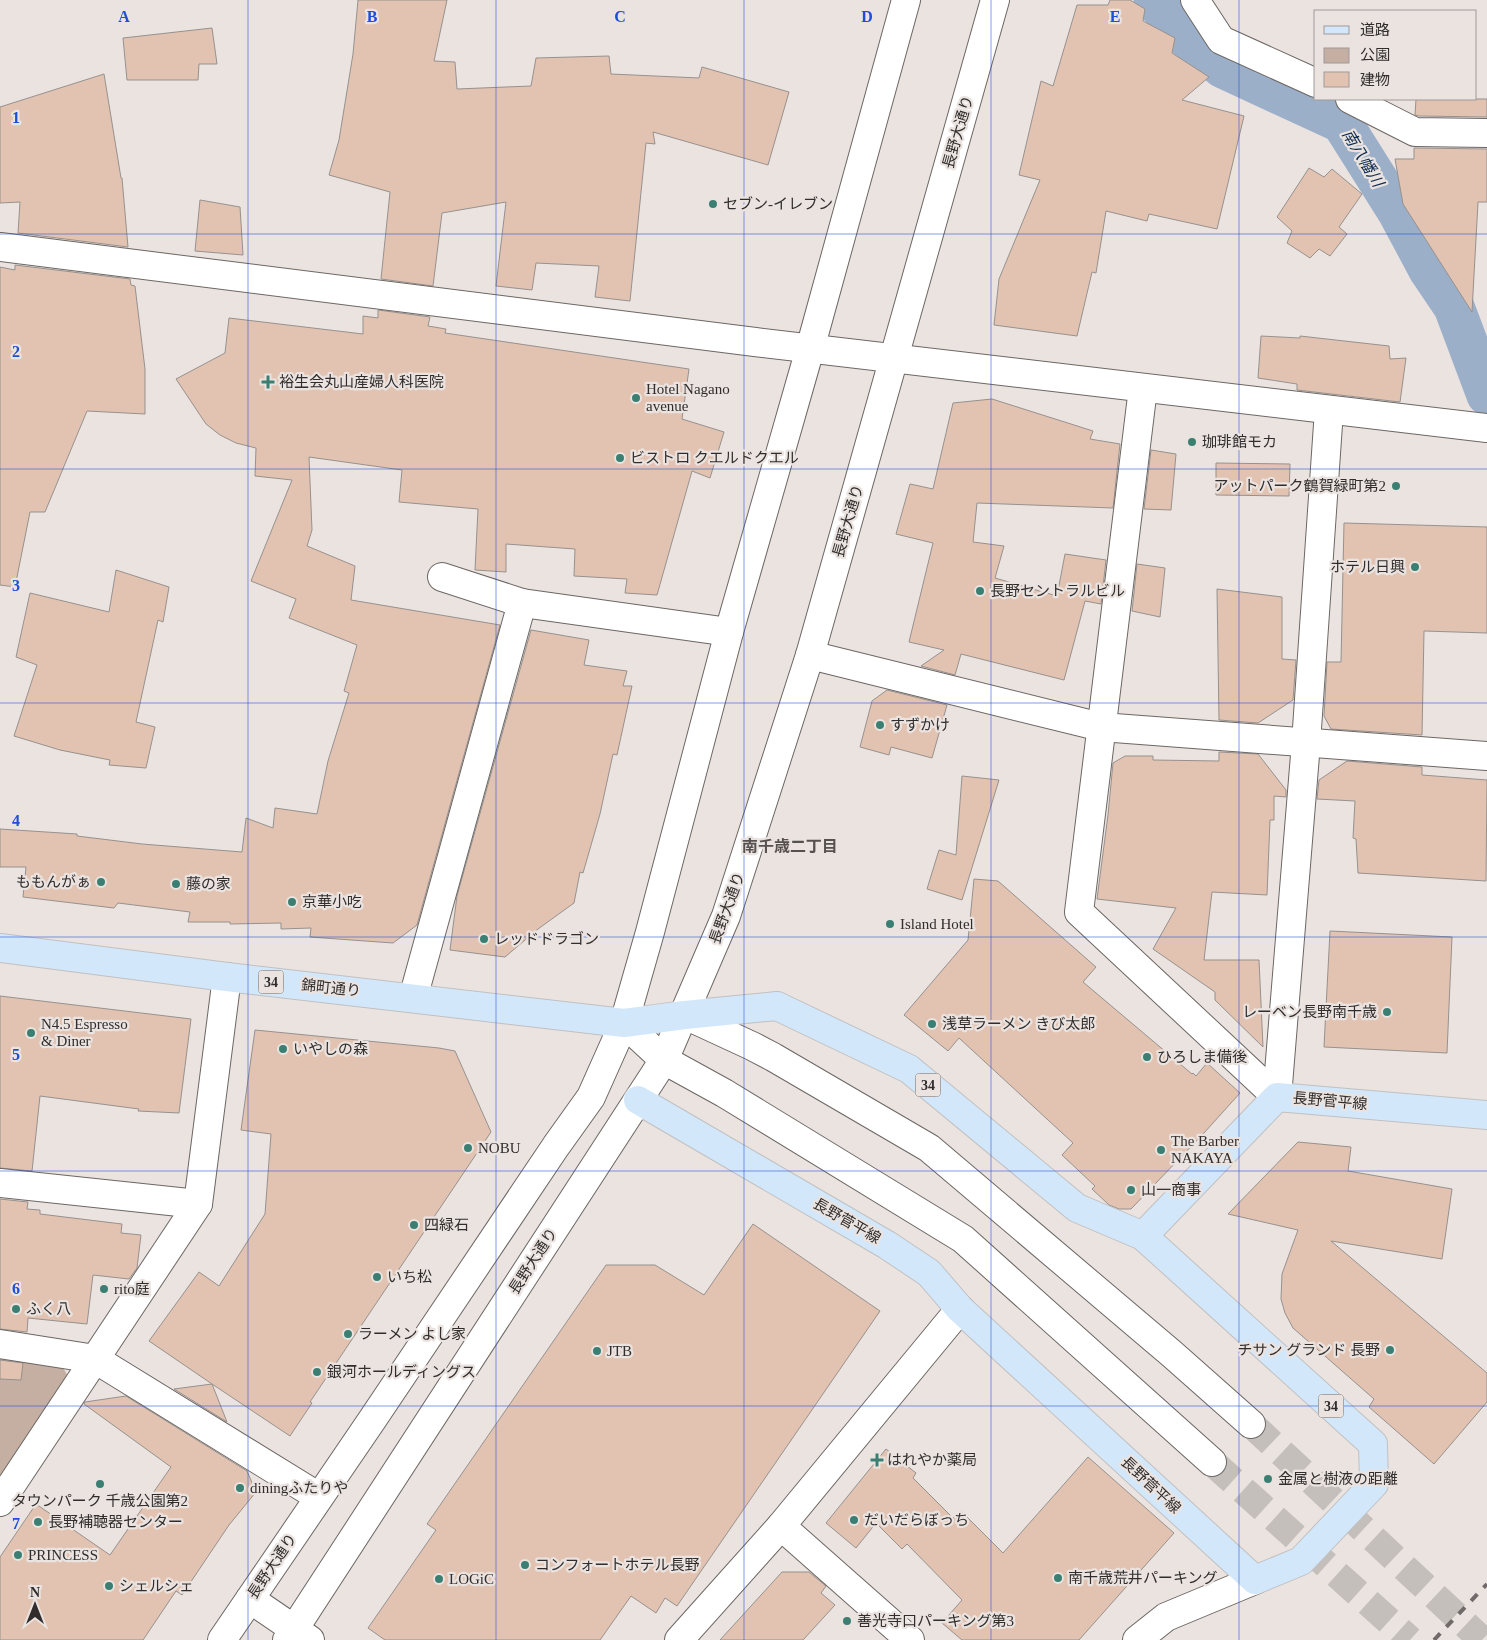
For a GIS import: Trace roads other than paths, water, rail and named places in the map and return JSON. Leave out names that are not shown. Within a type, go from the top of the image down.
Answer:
[{"type":"main road","name":"錦町通り","points":[[0,948],[499,1010],[624,1023]]},
{"type":"main road","name":"34","points":[[624,1023],[777,1006],[909,1069],[1077,1208],[1143,1236],[1373,1444],[1374,1484],[1301,1561],[1255,1580]]},
{"type":"main road","name":"長野菅平線","points":[[1143,1236],[1277,1097],[1487,1115]]},
{"type":"main road","name":"長野菅平線","points":[[638,1100],[887,1245],[929,1273],[960,1310],[1255,1580]]},
{"type":"street","name":"長野大通り","points":[[222,1640],[591,1097],[624,1023],[650,932],[729,632],[810,349],[906,0]]},
{"type":"street","name":"長野大通り","points":[[297,1637],[664,1060],[684,1015],[726,916],[810,656],[995,0]]},
{"type":"street","points":[[1195,0],[1221,40],[1314,82]]},
{"type":"street","points":[[1352,100],[1415,132],[1487,133]]},
{"type":"street","points":[[0,247],[810,349],[1487,428]]},
{"type":"street","points":[[1143,388],[1079,912],[1277,1097]]},
{"type":"street","points":[[1277,1097],[1306,743],[1329,410]]},
{"type":"street","points":[[442,577],[522,603],[729,632]]},
{"type":"street","points":[[412,998],[522,603]]},
{"type":"street","points":[[810,656],[1101,728],[1487,756]]},
{"type":"street","points":[[0,1502],[198,1204],[227,976]]},
{"type":"street","points":[[684,1015],[773,1057],[929,1148],[1252,1424]]},
{"type":"street","points":[[624,1023],[664,1060],[724,1093],[964,1239],[1212,1462]]},
{"type":"street","points":[[0,1183],[198,1204]]},
{"type":"street","points":[[679,1640],[781,1526],[960,1310]]},
{"type":"street","points":[[0,1344],[95,1359],[319,1497]]},
{"type":"street","points":[[781,1526],[910,1640]]},
{"type":"street","points":[[1137,1640],[1166,1617],[1255,1580]]},
{"type":"street","points":[[250,1599],[297,1637]]},
{"type":"waterway","name":"南八幡川","points":[[1154,0],[1186,37],[1223,68],[1342,123],[1398,212],[1429,270],[1454,307],[1487,395]]},
{"type":"tunnel","points":[[1251,1424],[1482,1640]]},
{"type":"tunnel","points":[[1212,1462],[1410,1640]]},
{"type":"railway","points":[[1434,1640],[1487,1584]]},
{"type":"place","name":"セブン-イレブン","points":[[713,204]]},
{"type":"place","name":"裕生会丸山産婦人科医院","points":[[268,382]]},
{"type":"place","name":"Hotel Nagano avenue","points":[[636,398]]},
{"type":"place","name":"珈琲館モカ","points":[[1192,442]]},
{"type":"place","name":"ビストロ クエルドクエル","points":[[620,458]]},
{"type":"place","name":"アットパーク鶴賀緑町第2","points":[[1396,486]]},
{"type":"place","name":"ホテル日興","points":[[1415,567]]},
{"type":"place","name":"長野セントラルビル","points":[[980,591]]},
{"type":"place","name":"すずかけ","points":[[880,725]]},
{"type":"place","name":"ももんがぁ","points":[[101,882]]},
{"type":"place","name":"藤の家","points":[[176,884]]},
{"type":"place","name":"京華小吃","points":[[292,902]]},
{"type":"place","name":"Island Hotel","points":[[890,924]]},
{"type":"place","name":"レッドドラゴン","points":[[484,939]]},
{"type":"place","name":"レーベン長野南千歳","points":[[1387,1012]]},
{"type":"place","name":"浅草ラーメン きび太郎","points":[[932,1024]]},
{"type":"place","name":"N4.5 Espresso & Diner","points":[[31,1033]]},
{"type":"place","name":"いやしの森","points":[[283,1049]]},
{"type":"place","name":"ひろしま備後","points":[[1147,1057]]},
{"type":"place","name":"NOBU","points":[[468,1148]]},
{"type":"place","name":"The Barber NAKAYA","points":[[1161,1150]]},
{"type":"place","name":"山一商事","points":[[1131,1190]]},
{"type":"place","name":"四緑石","points":[[414,1225]]},
{"type":"place","name":"いち松","points":[[377,1277]]},
{"type":"place","name":"rito庭","points":[[104,1289]]},
{"type":"place","name":"ふく八","points":[[16,1309]]},
{"type":"place","name":"ラーメン よし家","points":[[348,1334]]},
{"type":"place","name":"チサン グランド 長野","points":[[1390,1350]]},
{"type":"place","name":"JTB","points":[[597,1351]]},
{"type":"place","name":"銀河ホールディングス","points":[[317,1372]]},
{"type":"place","name":"はれやか薬局","points":[[877,1460]]},
{"type":"place","name":"金属と樹液の距離","points":[[1268,1479]]},
{"type":"place","name":"タウンパーク 千歳公園第2","points":[[100,1484]]},
{"type":"place","name":"diningふたりや","points":[[240,1488]]},
{"type":"place","name":"だいだらぼっち","points":[[854,1520]]},
{"type":"place","name":"長野補聴器センター","points":[[38,1522]]},
{"type":"place","name":"PRINCESS","points":[[18,1555]]},
{"type":"place","name":"コンフォートホテル長野","points":[[525,1565]]},
{"type":"place","name":"南千歳荒井パーキング","points":[[1058,1578]]},
{"type":"place","name":"LOGiC","points":[[439,1579]]},
{"type":"place","name":"シェルシェ","points":[[109,1586]]},
{"type":"place","name":"善光寺口パーキング第3","points":[[847,1621]]},
{"type":"district","name":"南千歳二丁目","points":[[790,846]]}]
